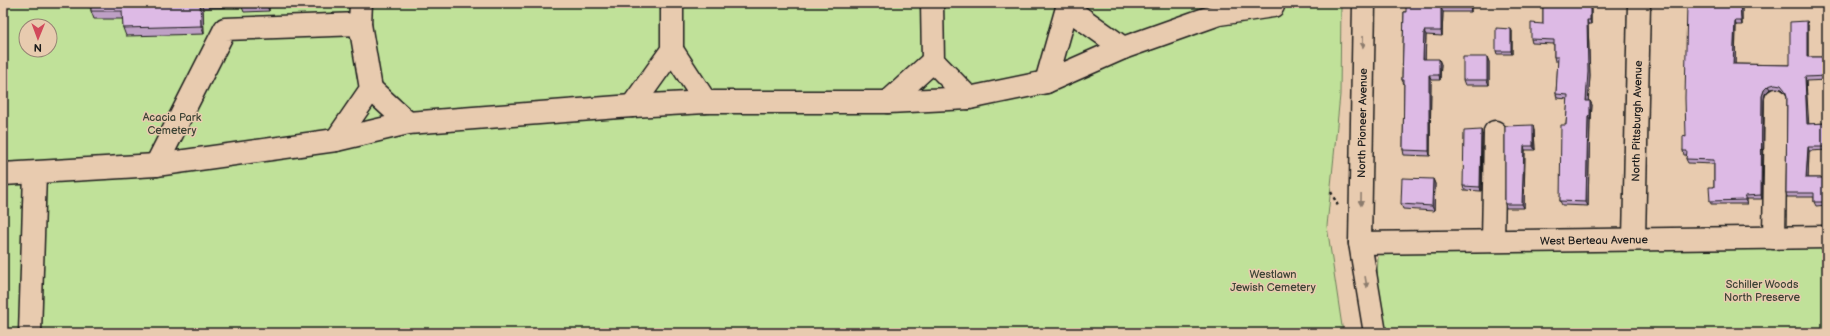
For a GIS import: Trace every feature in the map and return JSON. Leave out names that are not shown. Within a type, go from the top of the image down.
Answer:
[{"type":"street","points":[[672,3],[672,50],[706,102]]},
{"type":"street","points":[[932,3],[933,61],[969,98]]},
{"type":"street","points":[[3,174],[156,165],[336,140],[408,123],[632,106],[706,102],[888,102],[969,98],[1046,82],[1123,48],[1219,14],[1273,6],[1271,3]]},
{"type":"street","name":"North Pioneer Avenue","points":[[1364,3],[1360,243],[1375,333]]},
{"type":"street","name":"North Pittsburgh Avenue","points":[[1634,239],[1639,3]]},
{"type":"street","points":[[1046,82],[1067,5],[1123,48]]},
{"type":"street","points":[[156,165],[225,29],[361,13],[371,89],[408,123]]},
{"type":"street","points":[[632,106],[672,50]]},
{"type":"street","points":[[888,102],[933,61]]},
{"type":"street","points":[[336,140],[371,89]]},
{"type":"street","points":[[1774,238],[1776,100]]},
{"type":"street","points":[[1493,241],[1495,132]]},
{"type":"street","points":[[30,333],[35,173]]},
{"type":"street","name":"West Berteau Avenue","points":[[1360,243],[1827,237]]},
{"type":"green space","name":"Acacia Park Cemetery","points":[[3,3],[1341,3],[1340,95],[1327,226],[1343,333],[3,333]]},
{"type":"green space","name":"Schiller Woods North Preserve","points":[[1827,247],[1827,333],[1386,333],[1377,278],[1378,257],[1383,252]]},
{"type":"building","points":[[91,3],[200,3],[201,26],[123,28],[122,11],[91,11]]},
{"type":"building","points":[[241,3],[266,3],[241,4]]},
{"type":"building","points":[[1406,3],[1470,3],[1470,8],[1441,8],[1441,31],[1424,31],[1423,59],[1439,59],[1439,75],[1429,75],[1429,151],[1403,150],[1404,80],[1402,80],[1404,12],[1406,12]]},
{"type":"building","points":[[1543,3],[1590,3],[1590,20],[1587,20],[1588,72],[1586,101],[1590,101],[1590,116],[1588,116],[1586,202],[1560,201],[1561,125],[1566,125],[1568,95],[1556,94],[1558,57],[1554,57],[1554,40],[1531,39],[1531,23],[1543,24]]},
{"type":"building","points":[[1687,3],[1740,3],[1741,21],[1735,21],[1733,64],[1790,65],[1790,22],[1807,21],[1807,57],[1827,57],[1827,76],[1805,77],[1807,124],[1827,123],[1827,147],[1808,147],[1806,178],[1827,178],[1827,202],[1814,202],[1814,193],[1786,193],[1787,96],[1781,85],[1775,84],[1768,86],[1764,90],[1762,96],[1761,195],[1745,196],[1745,200],[1710,201],[1709,187],[1714,187],[1714,160],[1686,159],[1687,151],[1683,151],[1683,136],[1686,137],[1685,98]]},
{"type":"building","points":[[1496,28],[1511,29],[1511,51],[1496,51]]},
{"type":"building","points":[[1463,57],[1487,57],[1487,80],[1463,80]]},
{"type":"building","points":[[1533,125],[1533,146],[1524,146],[1522,204],[1505,204],[1505,126]]},
{"type":"building","points":[[1481,130],[1480,187],[1463,186],[1464,131]]},
{"type":"building","points":[[1402,178],[1433,179],[1432,206],[1401,204]]},
{"type":"park label","name":"Westlawn Jewish Cemetery","points":[[1273,280]]}]
